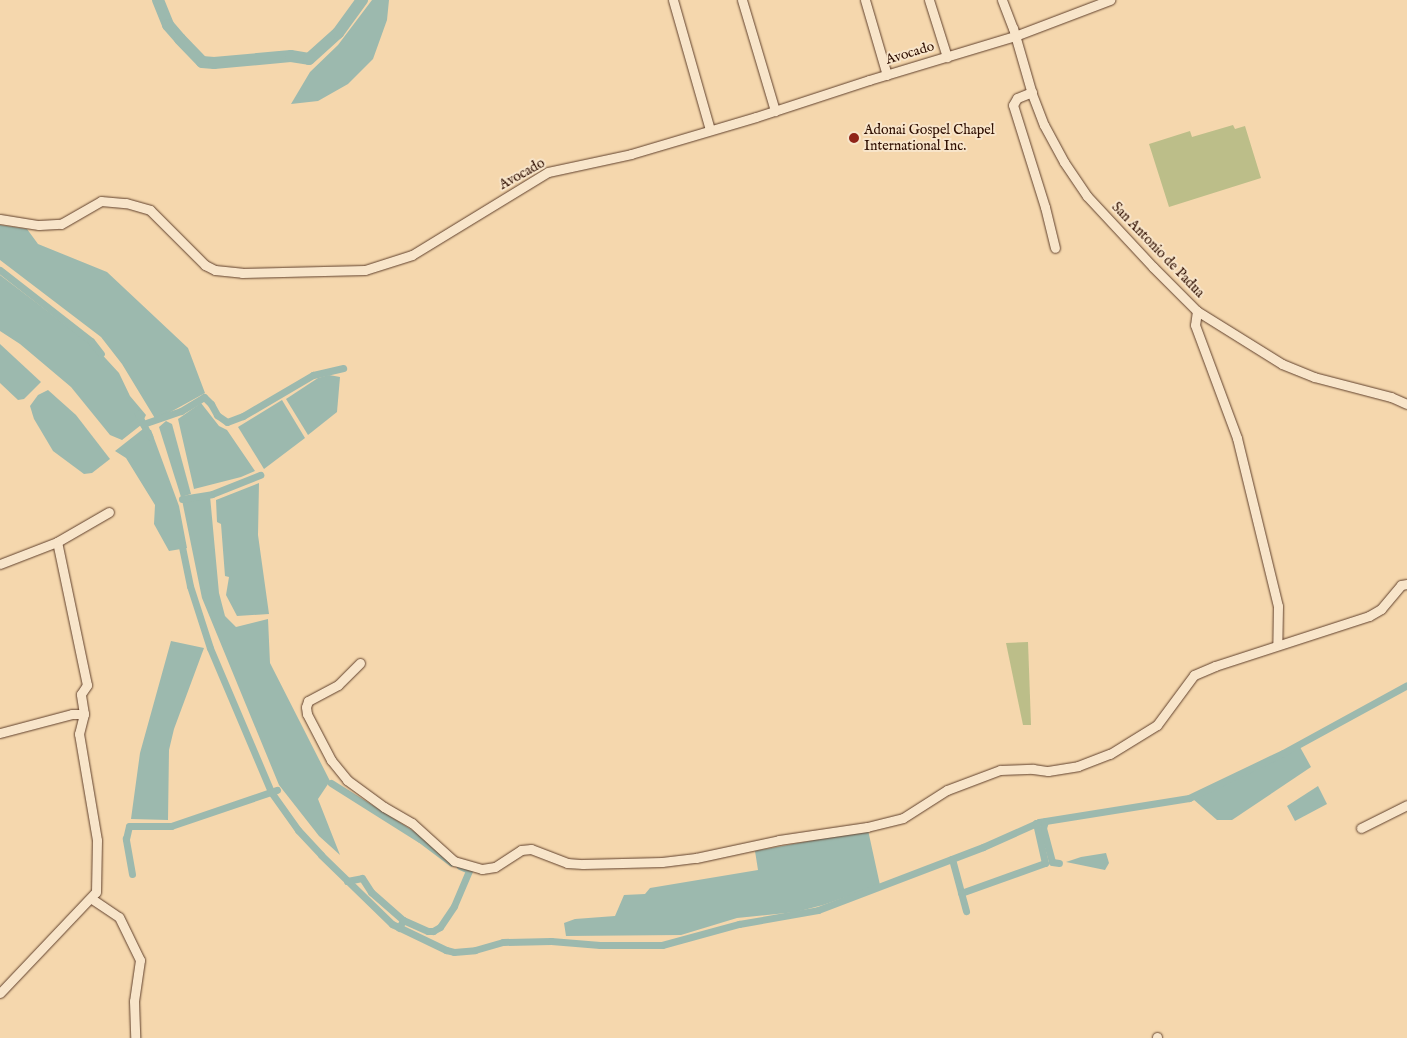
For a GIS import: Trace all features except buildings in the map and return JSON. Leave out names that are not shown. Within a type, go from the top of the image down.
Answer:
[{"type":"street","points":[[673,0],[710,130]]},
{"type":"street","points":[[742,0],[775,111]]},
{"type":"street","points":[[865,0],[887,75]]},
{"type":"street","points":[[929,0],[947,57]]},
{"type":"street","name":"San Antonio de Padua","points":[[1002,0],[1044,125],[1064,162],[1087,196],[1197,311],[1282,364],[1314,377],[1390,397],[1407,404]]},
{"type":"street","name":"Avocado","points":[[0,219],[39,226],[61,224],[101,201],[126,203],[150,210],[205,265],[215,270],[242,274],[365,270],[412,255],[548,172],[630,154],[775,111],[1015,36],[1110,0]]},
{"type":"street","points":[[1032,92],[1015,100],[1013,105],[1045,207],[1055,248]]},
{"type":"street","points":[[1197,311],[1195,325],[1236,438],[1278,606],[1277,646]]},
{"type":"street","points":[[0,564],[57,542],[109,512]]},
{"type":"street","points":[[0,992],[75,912],[92,899],[96,892],[97,840],[79,734],[84,714],[81,694],[87,685],[57,542]]},
{"type":"street","points":[[360,663],[338,685],[312,698],[306,704],[307,714],[331,760],[357,789],[412,823],[454,861],[482,869],[495,867],[521,850],[531,849],[566,862],[582,864],[662,862],[696,858],[779,840],[867,827],[903,818],[947,790],[1000,770],[1033,769],[1048,771],[1078,766],[1110,754],[1157,725],[1194,675],[1369,616],[1381,609],[1401,585],[1407,584]]},
{"type":"street","points":[[0,733],[72,714],[84,714]]},
{"type":"street","points":[[1361,828],[1407,806]]},
{"type":"street","points":[[92,899],[120,917],[140,960],[134,1000],[134,1038]]},
{"type":"green space","points":[[1233,125],[1235,129],[1245,126],[1261,178],[1169,207],[1149,144],[1190,131],[1192,137]]},
{"type":"green space","points":[[1028,642],[1031,725],[1023,725],[1006,643]]},
{"type":"shaded area","points":[[372,0],[389,0],[387,20],[373,59],[348,84],[318,101],[291,104],[310,72],[338,45]]},
{"type":"shaded area","points":[[0,225],[27,229],[38,244],[107,272],[188,348],[205,393],[156,420],[122,364],[101,337],[0,260]]},
{"type":"shaded area","points":[[0,275],[96,348],[119,373],[130,396],[146,415],[141,425],[122,440],[110,435],[71,387],[20,344],[0,331]]},
{"type":"shaded area","points":[[0,344],[41,382],[24,399],[18,400],[0,383]]},
{"type":"shaded area","points":[[329,375],[340,377],[337,412],[308,435],[286,399],[318,378]]},
{"type":"shaded area","points":[[48,390],[76,415],[110,459],[92,473],[84,474],[53,451],[34,419],[30,406],[38,395]]},
{"type":"shaded area","points":[[282,400],[305,438],[264,469],[238,427]]},
{"type":"shaded area","points":[[201,403],[219,426],[227,430],[255,471],[241,477],[194,489],[178,419]]},
{"type":"shaded area","points":[[166,421],[172,424],[191,494],[181,497],[159,427]]},
{"type":"shaded area","points":[[143,429],[151,430],[179,506],[187,548],[169,551],[154,524],[155,505],[126,458],[115,451]]},
{"type":"shaded area","points":[[259,483],[258,535],[269,614],[237,616],[226,595],[229,577],[225,576],[221,524],[217,522],[216,500]]},
{"type":"shaded area","points":[[210,496],[219,593],[225,616],[236,627],[268,619],[270,663],[330,781],[318,799],[340,855],[319,836],[279,785],[202,598],[182,500]]},
{"type":"shaded area","points":[[171,641],[204,648],[174,729],[169,750],[168,820],[131,819],[140,753]]},
{"type":"shaded area","points":[[1300,747],[1311,767],[1232,820],[1217,820],[1193,799]]},
{"type":"shaded area","points":[[1318,786],[1327,804],[1295,821],[1287,806]]},
{"type":"shaded area","points":[[868,830],[880,885],[823,905],[796,912],[737,918],[681,935],[566,936],[564,923],[575,919],[615,916],[624,895],[645,894],[650,888],[758,870],[755,851]]},
{"type":"shaded area","points":[[1106,853],[1109,863],[1105,870],[1066,862],[1081,857]]},
{"type":"waterway","points":[[158,0],[168,25],[180,39],[202,62],[214,63],[291,56],[309,59],[338,33],[362,0]]},
{"type":"waterway","points":[[0,270],[91,341],[101,354]]},
{"type":"waterway","points":[[143,424],[181,411],[204,397],[211,404],[217,415],[227,422],[243,416],[313,375],[343,368]]},
{"type":"waterway","points":[[138,414],[149,436]]},
{"type":"waterway","points":[[182,499],[212,494],[260,475]]},
{"type":"waterway","points":[[181,542],[190,586],[210,648],[271,792],[298,830],[392,924],[454,952],[475,950],[503,942],[551,941],[600,945],[662,945],[739,924],[818,910],[983,847],[1039,822],[1189,798],[1283,753],[1407,685]]},
{"type":"waterway","points":[[331,783],[420,839],[451,862]]},
{"type":"waterway","points":[[132,874],[126,839],[129,826],[171,826],[277,790]]},
{"type":"waterway","points":[[1045,821],[1043,828],[1052,862],[1059,863]]},
{"type":"waterway","points":[[961,893],[1045,863],[1036,823]]},
{"type":"waterway","points":[[952,859],[966,911]]},
{"type":"waterway","points":[[399,928],[403,920],[428,931],[433,931],[440,927],[454,906],[469,870],[460,866]]},
{"type":"waterway","points":[[347,881],[362,878],[371,892],[403,920]]},
{"type":"place","name":"Adonai Gospel Chapel International Inc.","points":[[854,138]]}]
